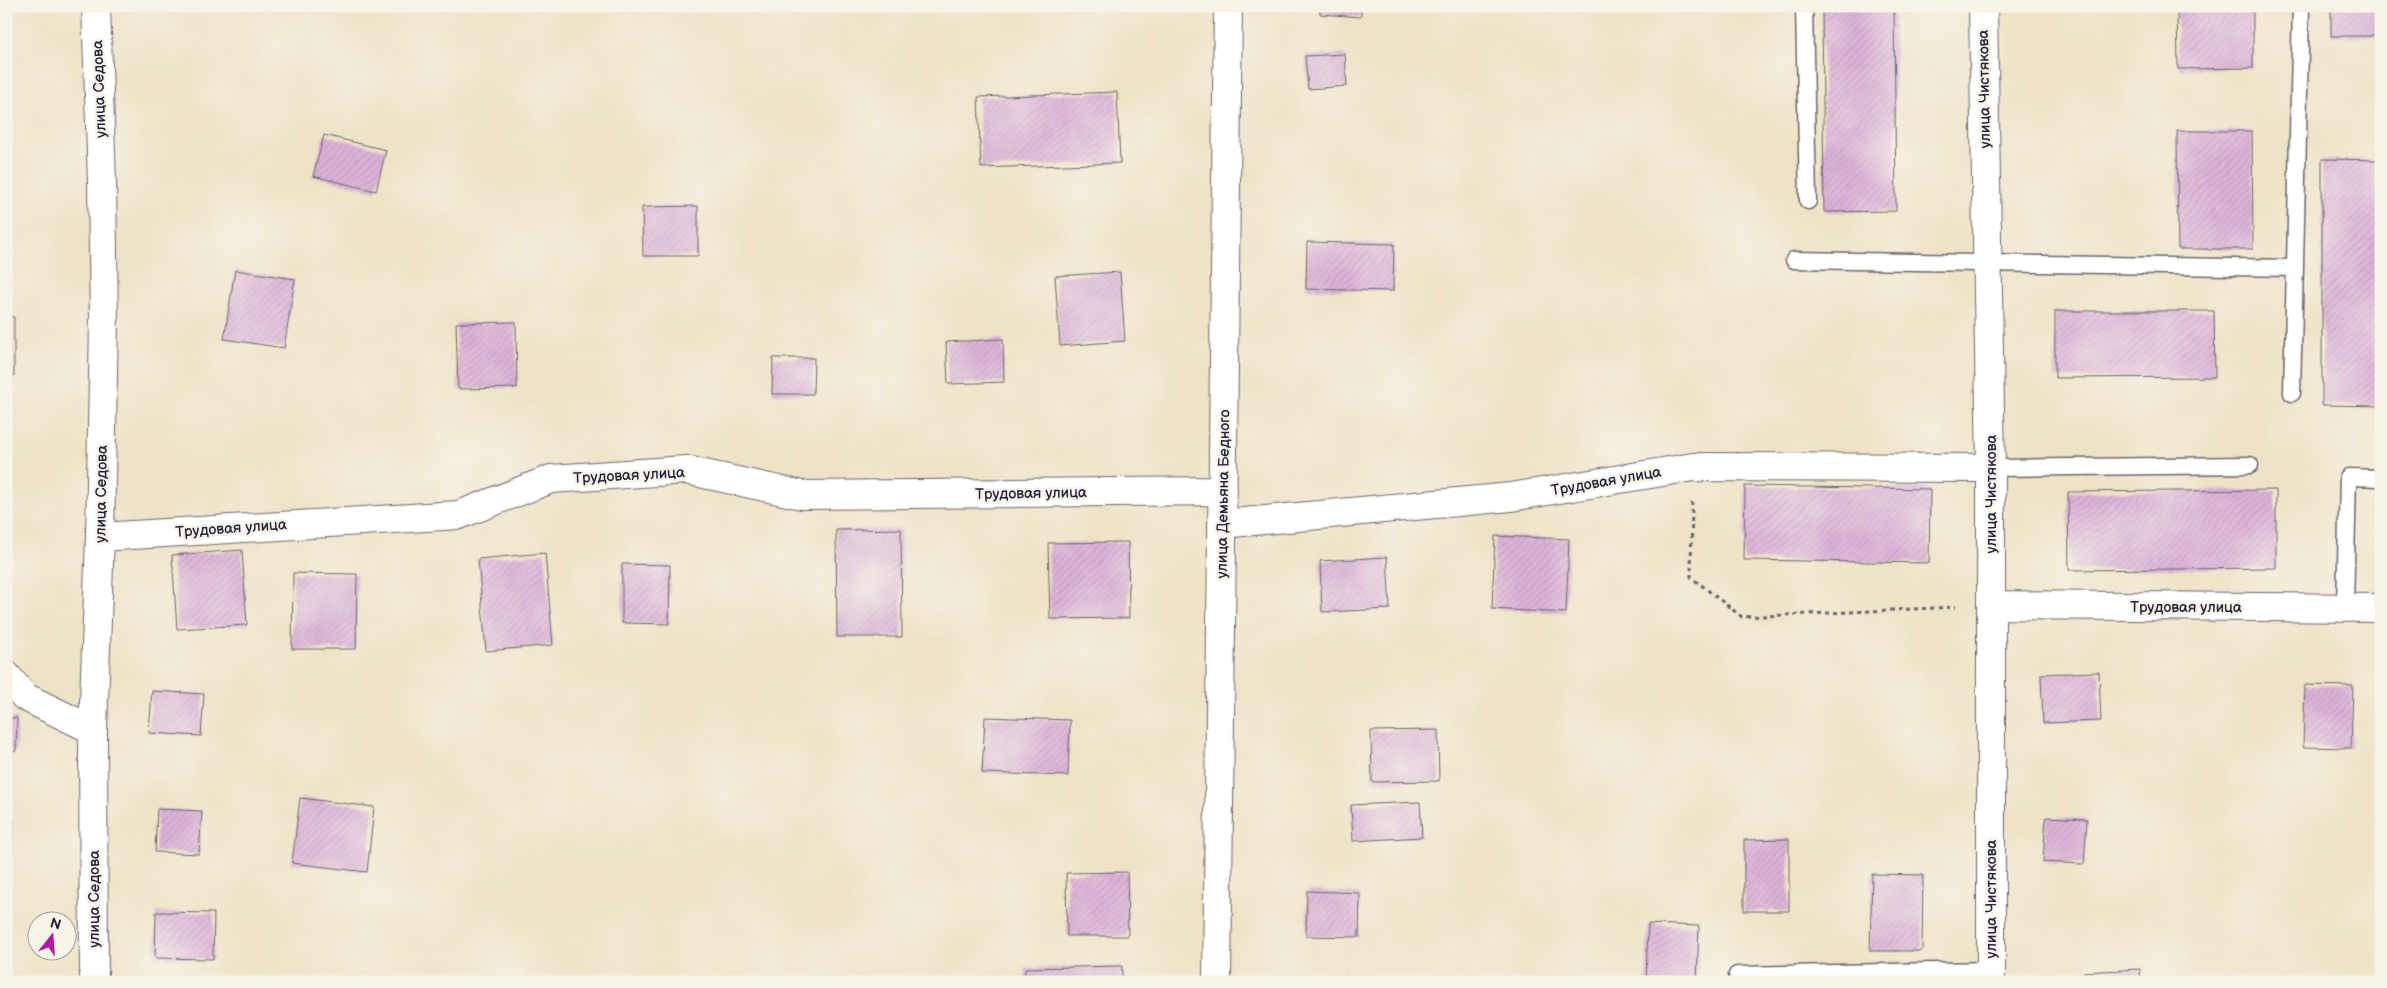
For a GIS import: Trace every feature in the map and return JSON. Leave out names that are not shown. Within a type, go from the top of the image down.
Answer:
[{"type":"street","name":"улица Седова","points":[[94,982],[93,730],[100,537],[104,311],[96,6]]},
{"type":"street","name":"улица Демьяна Бедного","points":[[1217,982],[1228,6]]},
{"type":"street","name":"улица Чистякова","points":[[1983,6],[1991,468],[1991,976]]},
{"type":"street","name":"Трудовая улица","points":[[1222,524],[1511,497],[1693,467],[1991,468]]},
{"type":"street","name":"Трудовая улица","points":[[100,537],[459,515],[551,479],[686,470],[802,495],[1222,491]]},
{"type":"street","name":"Трудовая улица","points":[[1991,605],[2381,608]]},
{"type":"street","points":[[6,675],[25,697],[93,730]]},
{"type":"lane","points":[[1804,6],[1808,201]]},
{"type":"lane","points":[[2292,393],[2301,6]]},
{"type":"lane","points":[[1794,260],[2295,268]]},
{"type":"lane","points":[[1991,468],[2250,465]]},
{"type":"lane","points":[[2345,608],[2348,477],[2381,478]]},
{"type":"lane","points":[[1737,975],[1991,976]]},
{"type":"path","points":[[1693,467],[1691,577],[1742,617],[1991,605]]},
{"type":"building","points":[[6,6],[9,6],[9,49],[6,49]]},
{"type":"building","points":[[1320,6],[1361,6],[1361,17],[1320,14]]},
{"type":"building","points":[[1822,6],[1894,6],[1896,211],[1824,212]]},
{"type":"building","points":[[2177,6],[2253,6],[2253,68],[2178,69]]},
{"type":"building","points":[[2331,6],[2381,6],[2381,36],[2331,36]]},
{"type":"building","points":[[1345,54],[1347,86],[1308,89],[1305,56]]},
{"type":"building","points":[[1117,92],[1120,163],[981,168],[978,97]]},
{"type":"building","points":[[2177,131],[2252,131],[2253,249],[2178,249]]},
{"type":"building","points":[[324,135],[386,150],[376,191],[313,176]]},
{"type":"building","points":[[2322,159],[2381,160],[2381,406],[2322,405]]},
{"type":"building","points":[[6,172],[10,172],[10,230],[6,230]]},
{"type":"building","points":[[698,206],[698,256],[643,256],[642,207]]},
{"type":"building","points":[[1307,242],[1394,244],[1393,291],[1306,289]]},
{"type":"building","points":[[235,270],[295,279],[284,348],[224,339]]},
{"type":"building","points":[[1120,272],[1125,341],[1060,346],[1055,276]]},
{"type":"building","points":[[2055,311],[2214,311],[2215,377],[2055,378]]},
{"type":"building","points":[[6,317],[14,317],[14,376],[6,375]]},
{"type":"building","points":[[516,322],[517,388],[458,389],[456,323]]},
{"type":"building","points":[[1003,339],[1004,382],[948,384],[946,342]]},
{"type":"building","points":[[773,358],[814,358],[813,394],[772,394]]},
{"type":"building","points":[[1745,486],[1930,489],[1929,563],[1744,560]]},
{"type":"building","points":[[2276,490],[2276,568],[2069,570],[2068,492]]},
{"type":"building","points":[[901,529],[902,637],[837,637],[836,530]]},
{"type":"building","points":[[1495,536],[1569,539],[1566,613],[1492,609]]},
{"type":"building","points":[[1128,542],[1129,618],[1050,619],[1048,543]]},
{"type":"building","points":[[242,550],[247,625],[177,629],[172,555]]},
{"type":"building","points":[[545,553],[553,645],[486,651],[478,559]]},
{"type":"building","points":[[1387,557],[1390,609],[1322,612],[1320,561]]},
{"type":"building","points":[[622,564],[670,565],[669,624],[622,623]]},
{"type":"building","points":[[293,573],[357,574],[356,649],[292,649]]},
{"type":"building","points":[[2099,672],[2101,721],[2043,723],[2041,674]]},
{"type":"building","points":[[2305,685],[2353,686],[2351,748],[2303,747]]},
{"type":"building","points":[[152,691],[204,694],[201,736],[149,733]]},
{"type":"building","points":[[985,717],[1070,720],[1068,776],[982,773]]},
{"type":"building","points":[[6,718],[17,718],[16,751],[6,751]]},
{"type":"building","points":[[1438,730],[1439,781],[1372,782],[1371,731]]},
{"type":"building","points":[[300,798],[374,807],[367,872],[292,863]]},
{"type":"building","points":[[1420,802],[1422,837],[1353,841],[1351,805]]},
{"type":"building","points":[[157,809],[202,811],[199,854],[155,852]]},
{"type":"building","points":[[2046,817],[2087,819],[2084,864],[2043,862]]},
{"type":"building","points":[[6,819],[13,819],[11,855],[6,854]]},
{"type":"building","points":[[1789,839],[1789,911],[1744,911],[1744,840]]},
{"type":"building","points":[[1127,872],[1128,936],[1067,936],[1066,873]]},
{"type":"building","points":[[1872,874],[1923,875],[1922,951],[1870,951]]},
{"type":"building","points":[[1307,891],[1360,893],[1359,937],[1306,936]]},
{"type":"building","points":[[156,912],[214,913],[213,959],[155,958]]},
{"type":"building","points":[[1648,924],[1699,926],[1697,982],[1646,982]]},
{"type":"building","points":[[1122,966],[1122,982],[1025,982],[1025,968]]},
{"type":"building","points":[[2140,969],[2141,982],[2084,982],[2084,972]]},
{"type":"building","points":[[1317,976],[1367,977],[1367,982],[1317,982]]}]
